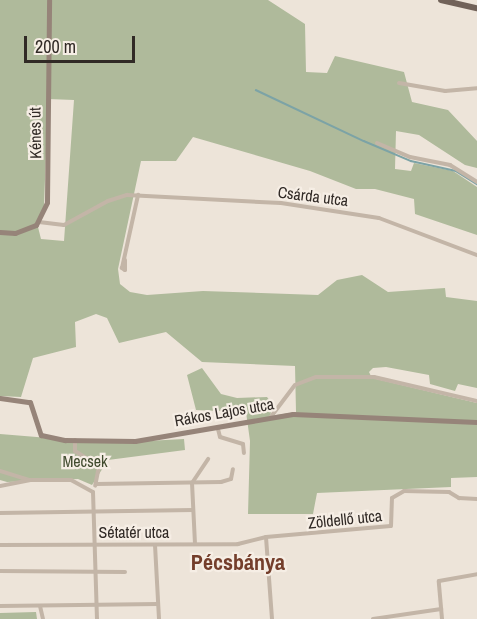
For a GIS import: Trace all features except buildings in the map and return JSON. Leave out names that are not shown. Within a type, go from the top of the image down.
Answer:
[{"type":"main road","points":[[441,0],[477,8]]},
{"type":"street","name":"Kénes út","points":[[39,222],[49,185],[49,0]]},
{"type":"street","points":[[399,83],[445,91],[477,88]]},
{"type":"street","points":[[377,143],[411,157],[443,162],[477,182]]},
{"type":"street","name":"Csárda utca","points":[[39,222],[64,225],[108,201],[138,195],[281,203],[364,214],[477,255]]},
{"type":"street","points":[[125,260],[138,195]]},
{"type":"street","points":[[0,232],[15,233],[39,222]]},
{"type":"street","points":[[270,418],[295,385],[316,377],[374,377],[477,401]]},
{"type":"street","name":"Rákos Lajos utca","points":[[0,398],[33,405],[41,435],[75,440],[135,441],[218,429],[270,418],[313,414],[477,422]]},
{"type":"street","points":[[218,429],[220,437],[243,444],[244,453]]},
{"type":"street","points":[[75,440],[75,451],[99,466],[93,492],[97,619]]},
{"type":"street","points":[[195,544],[192,483],[208,459]]},
{"type":"street","points":[[96,484],[228,481],[233,469]]},
{"type":"street","points":[[0,471],[30,480]]},
{"type":"street","points":[[0,486],[30,480],[71,480],[93,492]]},
{"type":"street","name":"Zöldellő utca","points":[[266,537],[391,526],[392,498],[404,491],[449,492],[459,498],[477,500]]},
{"type":"street","points":[[0,513],[193,510]]},
{"type":"street","points":[[266,537],[272,619]]},
{"type":"street","name":"Sétatér utca","points":[[0,545],[238,544],[266,537]]},
{"type":"street","points":[[154,545],[159,619]]},
{"type":"street","points":[[0,571],[125,572]]},
{"type":"street","points":[[442,619],[441,580],[477,574]]},
{"type":"street","points":[[0,606],[158,604]]},
{"type":"street","points":[[40,606],[43,619]]},
{"type":"street","points":[[373,619],[441,609]]},
{"type":"green space","points":[[0,0],[268,0],[305,24],[306,72],[327,73],[335,56],[404,72],[412,102],[448,110],[477,141],[477,168],[465,165],[419,135],[396,131],[395,169],[411,171],[414,163],[453,171],[477,187],[477,235],[415,214],[414,199],[375,189],[356,189],[310,171],[193,137],[176,161],[141,161],[118,269],[120,284],[130,292],[147,295],[203,291],[318,295],[337,280],[362,275],[388,292],[445,288],[446,297],[477,301],[477,388],[458,384],[455,391],[430,384],[429,375],[386,367],[373,368],[369,372],[372,378],[477,403],[477,477],[451,478],[451,487],[317,493],[313,514],[248,514],[250,441],[246,412],[196,410],[187,375],[202,368],[221,394],[237,398],[267,397],[273,405],[270,416],[296,412],[295,366],[202,362],[166,332],[119,343],[107,318],[96,314],[75,322],[76,347],[33,358],[21,397],[0,396]],"holes":[[[48,99],[74,100],[64,241],[41,239],[38,227],[44,206]]]},
{"type":"green space","name":"Mecsek","points":[[0,434],[110,443],[184,439],[185,450],[108,460],[92,485],[78,479],[7,482],[0,480]]},
{"type":"green space","points":[[36,612],[37,619],[0,619],[0,613]]},
{"type":"waterway","points":[[256,90],[411,161],[456,171],[477,184]]},
{"type":"district","name":"Pécsbánya","points":[[238,563]]}]
